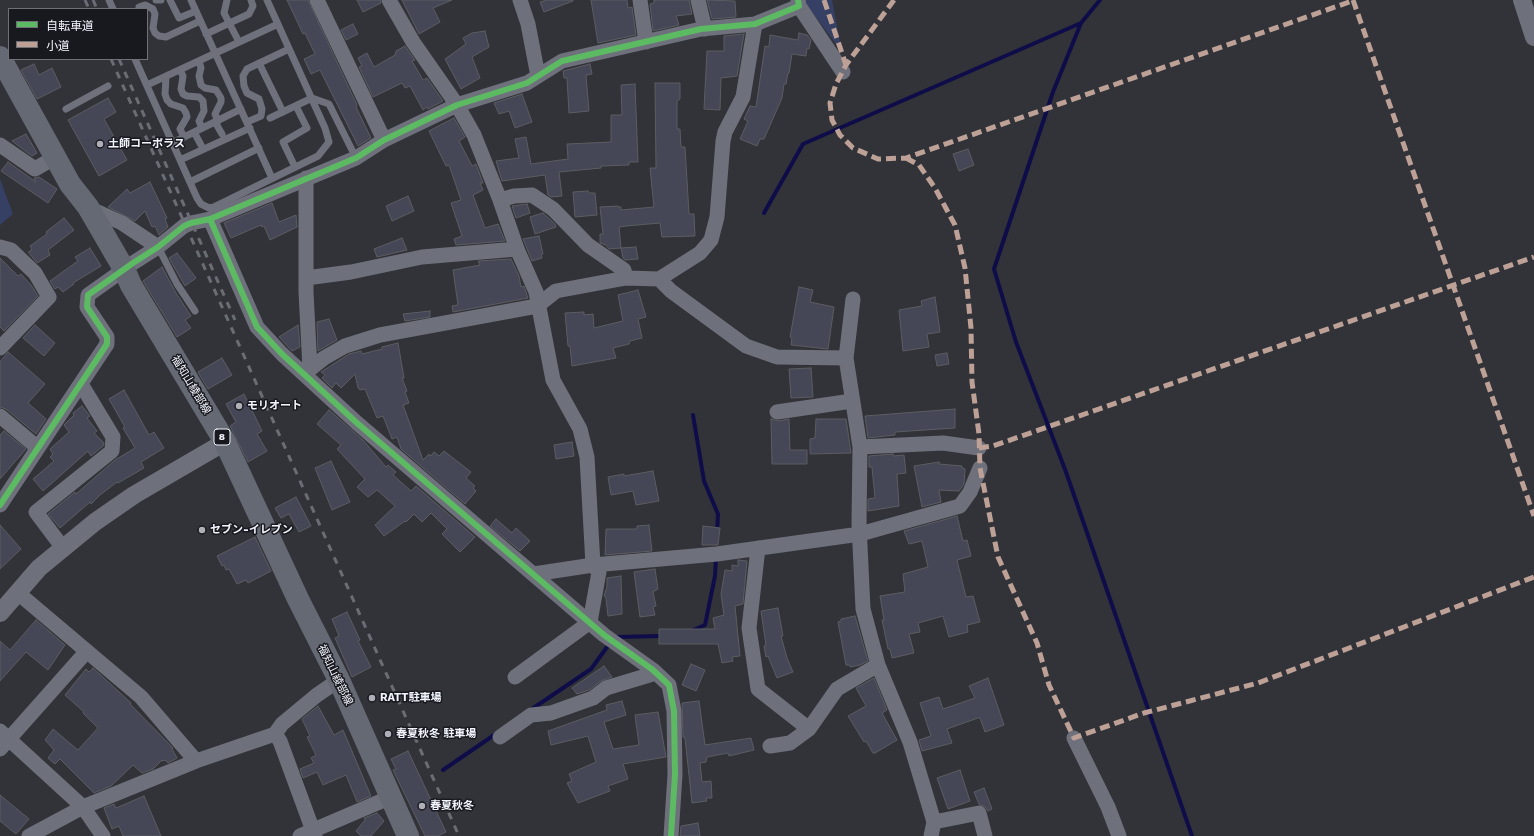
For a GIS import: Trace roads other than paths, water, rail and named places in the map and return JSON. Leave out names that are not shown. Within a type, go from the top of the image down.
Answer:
[{"type":"main road","name":"福知山綾部線","points":[[1,59],[58,159],[70,184],[88,208],[225,442],[298,599],[339,680],[408,836]]},
{"type":"street","points":[[317,0],[384,140]]},
{"type":"street","points":[[389,0],[413,42],[457,105],[474,136],[500,200],[517,249],[536,292],[553,380],[580,429],[587,457],[593,565],[599,572],[590,622],[515,677]]},
{"type":"street","points":[[520,0],[528,24],[538,76]]},
{"type":"street","points":[[640,0],[646,42]]},
{"type":"street","points":[[698,0],[705,29]]},
{"type":"street","points":[[1522,0],[1534,37]]},
{"type":"street","points":[[0,502],[107,344],[107,337],[87,308],[88,295],[124,269],[158,248],[184,226],[210,219],[356,158],[384,140],[457,105],[527,83],[562,61],[705,29],[755,24],[799,3],[843,72]]},
{"type":"street","points":[[307,372],[324,358],[345,346],[380,335],[538,306],[556,291],[626,278],[658,279],[700,252],[711,240],[717,216],[723,141],[725,132],[743,97],[755,24]]},
{"type":"street","points":[[0,145],[35,169],[47,162],[58,159]]},
{"type":"street","points":[[306,178],[307,372]]},
{"type":"street","points":[[500,200],[514,196],[532,195],[548,205],[588,244],[624,270],[626,278]]},
{"type":"street","points":[[88,208],[122,223],[158,248]]},
{"type":"street","points":[[210,219],[257,327],[307,372],[357,423],[609,638],[656,673],[669,685],[674,711],[675,775],[671,836]]},
{"type":"street","points":[[0,247],[11,250],[35,273],[49,297],[1,344]]},
{"type":"street","points":[[306,278],[351,272],[422,257],[517,249]]},
{"type":"street","points":[[658,279],[677,295],[746,346],[777,357],[846,358]]},
{"type":"street","points":[[853,299],[846,358],[860,447],[860,534],[863,608],[878,665],[910,742],[933,829],[979,813],[985,836]]},
{"type":"street","points":[[63,548],[36,512],[112,450],[112,437],[81,384]]},
{"type":"street","points":[[777,412],[852,401]]},
{"type":"street","points":[[0,416],[38,448]]},
{"type":"street","points":[[0,613],[39,568],[95,522],[134,495],[225,442]]},
{"type":"street","points":[[860,447],[943,443],[979,448]]},
{"type":"street","points":[[534,574],[593,565],[758,548],[860,534],[960,506],[970,492],[980,468]]},
{"type":"street","points":[[758,548],[749,628],[758,689],[810,729]]},
{"type":"street","points":[[18,593],[141,697],[196,761]]},
{"type":"street","points":[[87,651],[3,740],[83,807],[103,836]]},
{"type":"street","points":[[770,746],[790,743],[810,729],[837,689],[878,665]]},
{"type":"street","points":[[500,737],[531,715],[551,713],[593,698],[606,688],[656,673]]},
{"type":"street","points":[[29,836],[83,807],[196,761],[275,734],[282,724],[317,695],[339,680]]},
{"type":"street","points":[[275,734],[280,741],[310,834],[391,797]]},
{"type":"street","points":[[1074,738],[1108,806],[1119,836]]},
{"type":"lane","points":[[156,0],[161,0]]},
{"type":"lane","points":[[170,0],[179,18],[196,11]]},
{"type":"lane","points":[[191,0],[272,178]]},
{"type":"lane","points":[[227,0],[224,13],[231,23],[239,42]]},
{"type":"lane","points":[[206,34],[250,14],[253,6],[251,0]]},
{"type":"lane","points":[[136,60],[196,198],[201,204],[209,208],[214,207],[318,156],[329,142],[325,128],[312,98],[267,0]]},
{"type":"lane","points":[[139,6],[145,5],[153,9],[155,14],[153,28],[155,33],[159,36],[166,37],[172,35],[200,21]]},
{"type":"lane","points":[[147,85],[278,24]]},
{"type":"lane","points":[[180,160],[248,125],[261,116],[262,109],[259,99],[247,93],[243,76],[247,69],[289,49]]},
{"type":"lane","points":[[199,61],[201,85],[205,88],[216,90],[221,98],[221,102],[215,114],[216,121],[222,134]]},
{"type":"lane","points":[[259,63],[283,112]]},
{"type":"lane","points":[[180,70],[183,76],[181,89],[184,94],[199,97],[203,101],[204,111],[199,121],[202,128]]},
{"type":"lane","points":[[166,77],[166,100],[171,104],[183,108],[186,113],[186,117],[180,129],[184,137]]},
{"type":"lane","points":[[66,109],[108,86]]},
{"type":"lane","points":[[270,118],[312,98],[329,104],[356,158]]},
{"type":"lane","points":[[294,167],[283,142],[307,128],[296,106]]},
{"type":"lane","points":[[172,143],[241,109]]},
{"type":"lane","points":[[194,132],[201,145]]},
{"type":"lane","points":[[190,182],[259,148]]},
{"type":"lane","points":[[158,248],[177,284],[195,311]]},
{"type":"waterway","points":[[1100,0],[1081,23],[1053,92],[994,269],[1016,342],[1066,472],[1192,836]]},
{"type":"waterway","points":[[764,213],[803,144],[1081,23]]},
{"type":"waterway","points":[[693,415],[704,481],[718,514],[717,533]]},
{"type":"waterway","points":[[691,631],[705,625],[715,576],[716,558]]},
{"type":"waterway","points":[[616,637],[663,636]]},
{"type":"waterway","points":[[532,709],[591,669],[610,643]]},
{"type":"waterway","points":[[443,770],[497,733]]},
{"type":"railway","points":[[85,0],[89,8]]},
{"type":"railway","points":[[93,0],[97,8]]},
{"type":"railway","points":[[111,60],[459,836]]},
{"type":"railway","points":[[119,60],[235,320]]},
{"type":"place","name":"土師コーポラス","points":[[100,144]]},
{"type":"place","name":"モリオート","points":[[239,406]]},
{"type":"place","name":"セブン-イレブン","points":[[202,530]]},
{"type":"place","name":"RATT駐車場","points":[[372,698]]},
{"type":"place","name":"春夏秋冬 駐車場","points":[[388,734]]},
{"type":"place","name":"春夏秋冬","points":[[422,806]]}]
